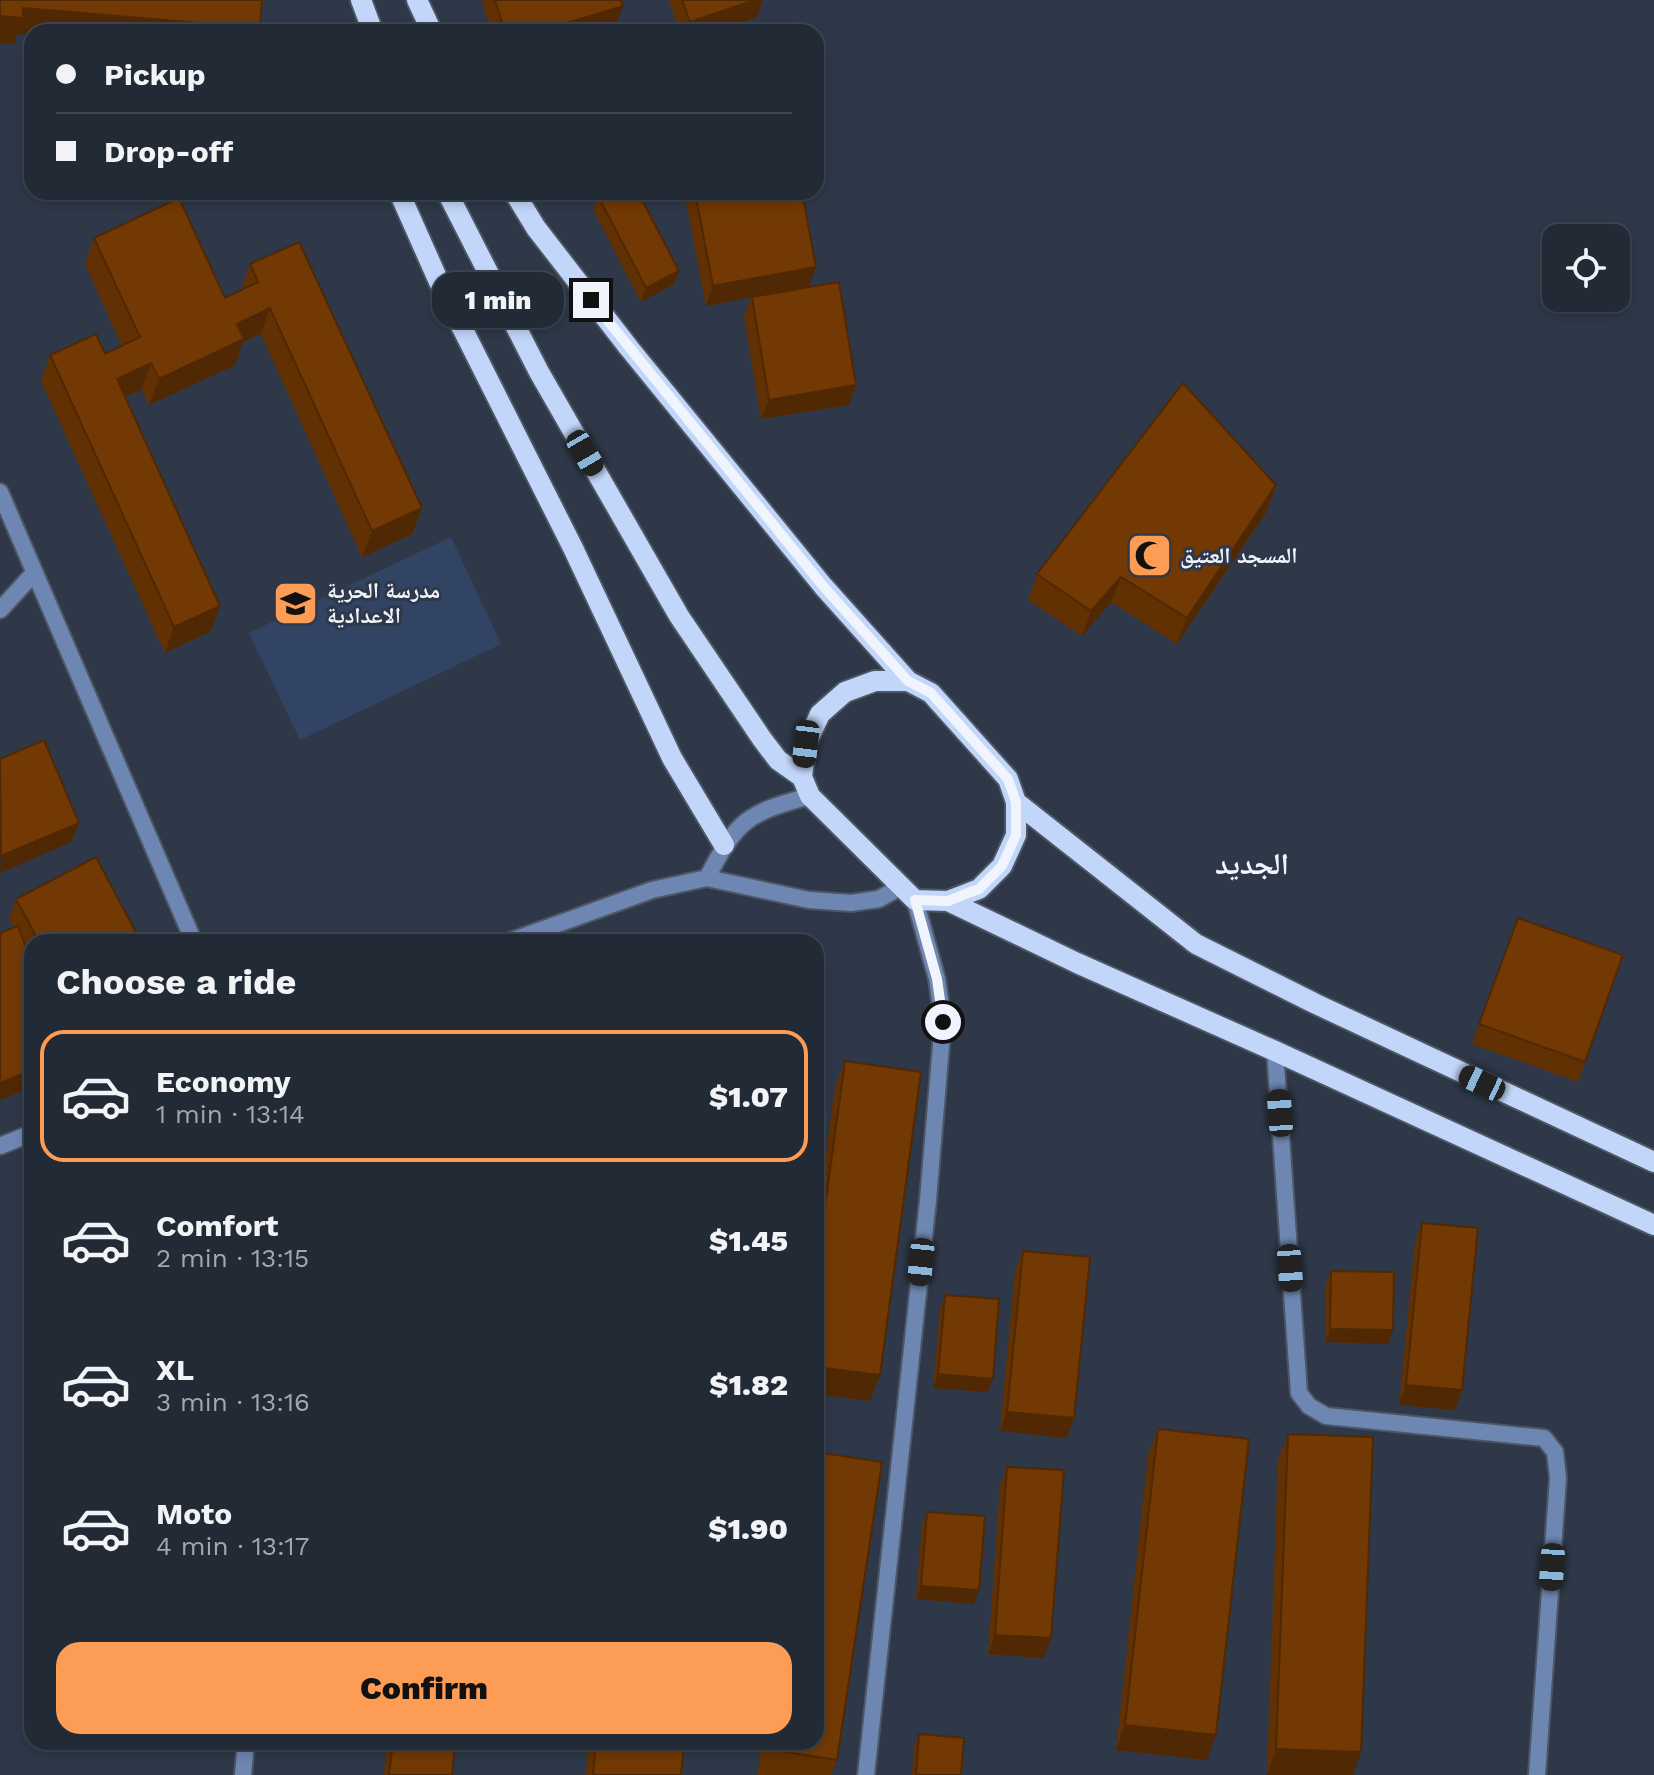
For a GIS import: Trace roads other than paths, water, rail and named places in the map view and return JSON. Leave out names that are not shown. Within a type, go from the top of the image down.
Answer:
[{"type":"main road","points":[[361,0],[370,24]]},
{"type":"main road","points":[[417,0],[428,24]]},
{"type":"main road","points":[[403,200],[439,282],[573,548],[672,758],[724,845]]},
{"type":"main road","points":[[451,200],[539,372],[679,616],[778,760],[802,777]]},
{"type":"main road","points":[[519,200],[536,228],[629,348],[823,586],[908,681],[931,693],[1008,779],[1016,802],[1016,835],[1002,866],[979,889],[948,901]]},
{"type":"main road","points":[[908,681],[875,681],[845,692],[820,714],[806,744],[802,777],[810,796],[908,893],[948,901],[1077,963],[1654,1225]]},
{"type":"main road","points":[[1016,802],[1196,944],[1330,1011],[1654,1162]]},
{"type":"street","points":[[0,492],[191,934]]},
{"type":"street","points":[[0,610],[34,573]]},
{"type":"street","points":[[707,878],[724,845],[741,825],[763,809],[810,796]]},
{"type":"street","points":[[530,934],[652,890],[707,878],[809,900],[851,903],[908,893],[937,979],[943,1022],[928,1200],[866,1775]]},
{"type":"street","points":[[1275,1051],[1299,1393],[1309,1406],[1326,1416],[1544,1438],[1555,1452],[1558,1478],[1537,1775]]},
{"type":"street","points":[[0,1146],[24,1136]]},
{"type":"street","points":[[243,1775],[245,1750]]},
{"type":"place","name":"المسجد العتيق","points":[[1149,555]]},
{"type":"place","name":"مدرسة الحرية الاعدادية","points":[[296,603]]},
{"type":"district","name":"الجديد","points":[[1252,864]]}]
